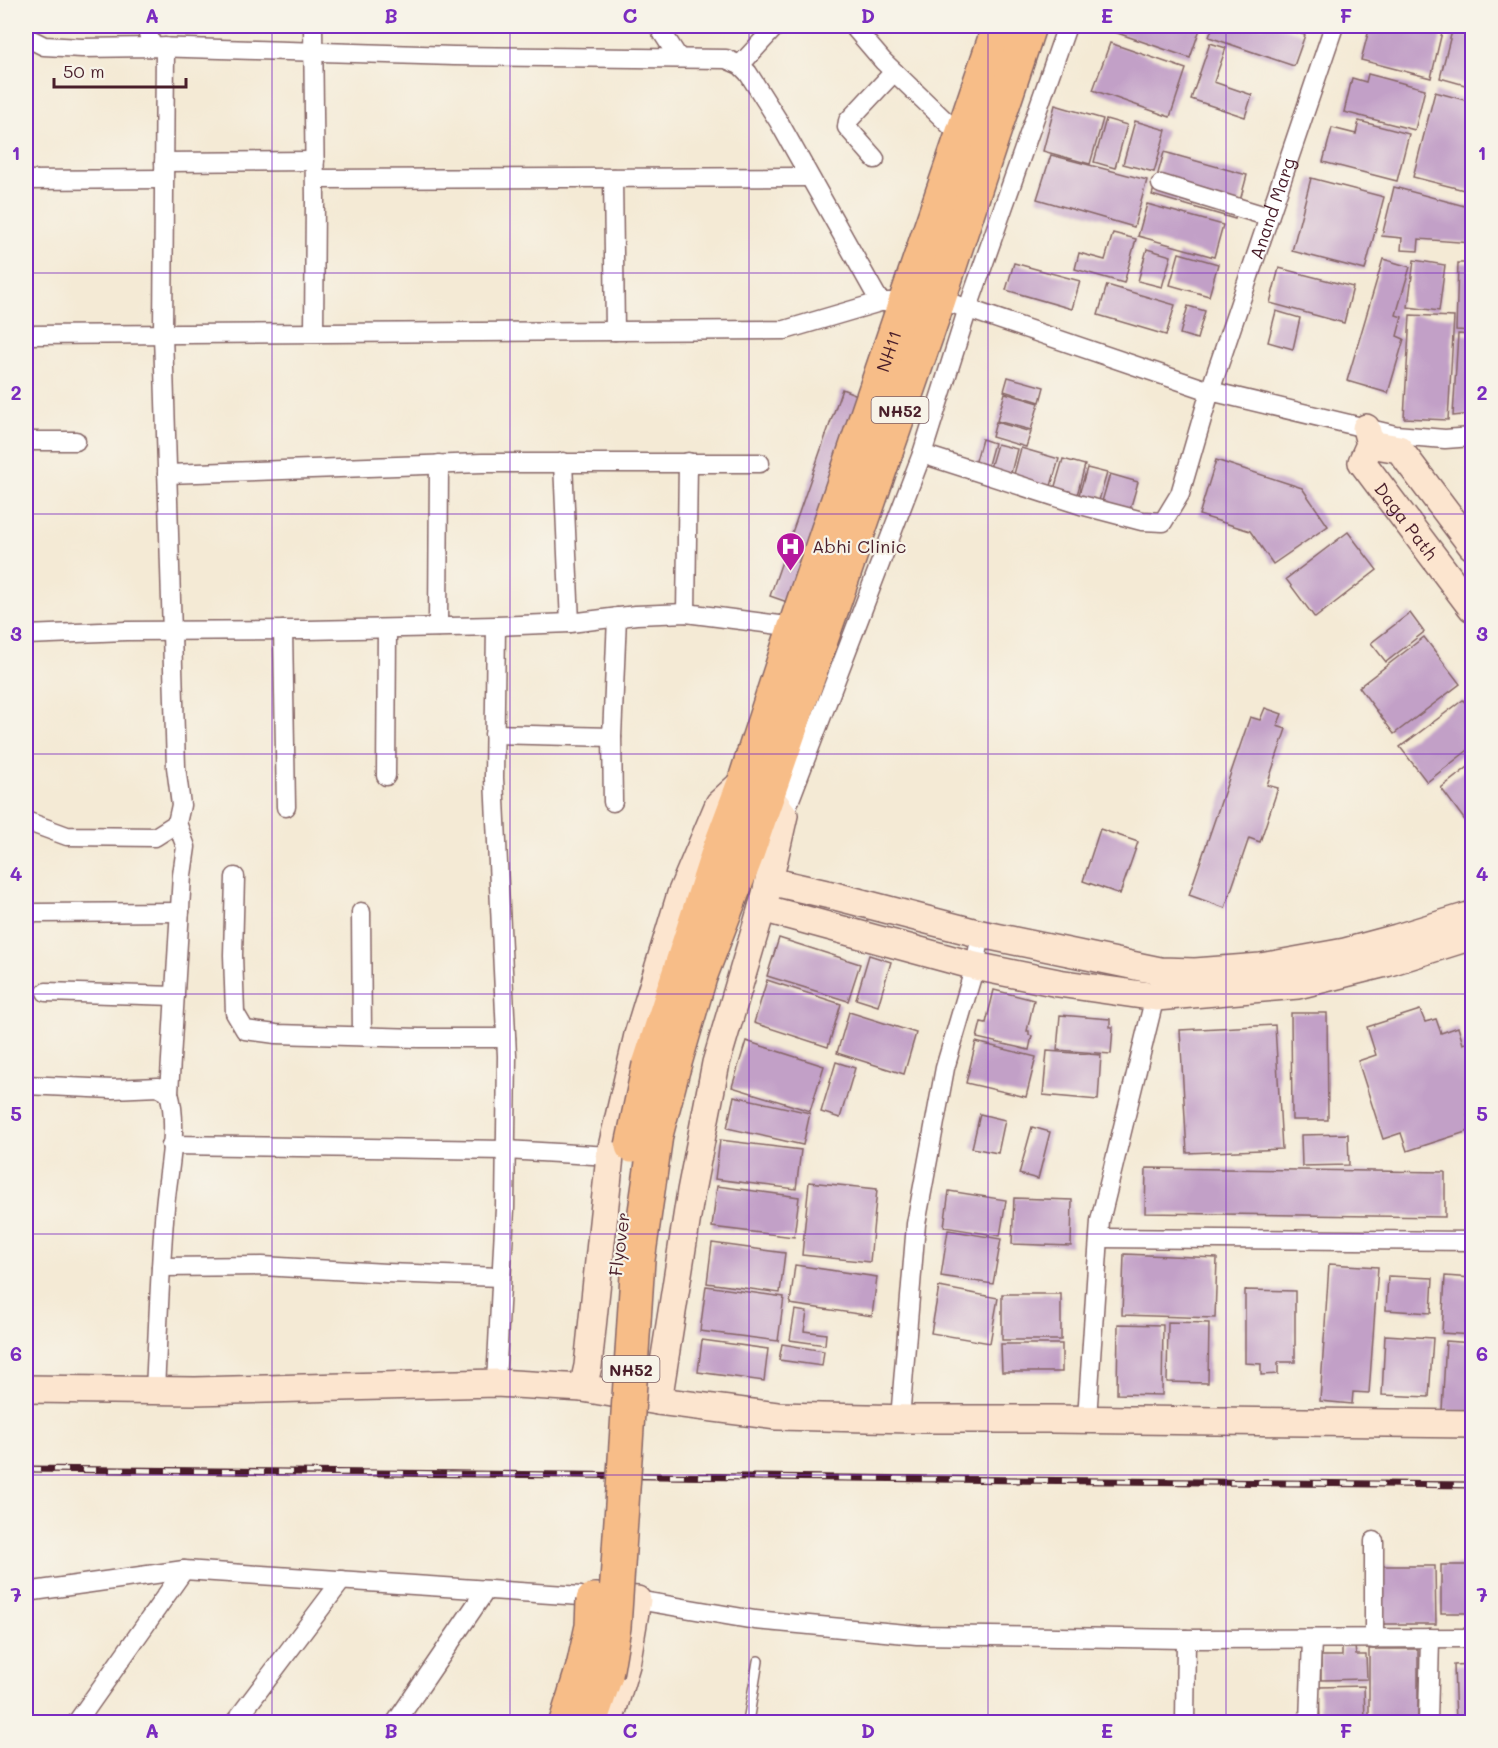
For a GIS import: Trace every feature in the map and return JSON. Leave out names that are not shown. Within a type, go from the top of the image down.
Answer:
[{"type":"highway","name":"NH11","points":[[766,796],[795,627],[893,302],[962,137],[999,26]]},
{"type":"highway","name":"NH52","points":[[766,796],[953,303],[1029,26]]},
{"type":"highway","name":"Flyover","points":[[566,1722],[583,1667],[592,1626],[616,1260],[634,1134],[661,1065],[700,977],[746,857],[766,796]]},
{"type":"highway","name":"Flyover","points":[[590,1722],[606,1675],[614,1627],[638,1260],[656,1135],[661,1065]]},
{"type":"street","points":[[146,26],[159,47],[164,171],[163,334],[167,474],[176,766],[181,805],[177,823],[186,847],[169,1093],[172,1104],[171,1145],[161,1267],[155,1390]]},
{"type":"street","points":[[313,26],[314,333]]},
{"type":"street","points":[[658,26],[678,57]]},
{"type":"street","points":[[740,65],[776,26]]},
{"type":"street","points":[[853,26],[894,72],[962,137]]},
{"type":"street","points":[[658,1401],[690,1191],[716,1063],[769,881],[766,796],[922,454],[953,303],[1067,26]]},
{"type":"street","name":"Anand Marg","points":[[922,454],[1081,505],[1142,521],[1163,522],[1180,494],[1210,391],[1334,26]]},
{"type":"street","points":[[26,33],[28,38],[44,46],[159,47],[454,56],[726,59],[740,65],[748,73],[779,122],[809,177],[893,302]]},
{"type":"street","points":[[875,159],[847,127],[848,121],[894,72]]},
{"type":"street","points":[[26,180],[164,171],[315,170],[613,178],[809,177]]},
{"type":"street","points":[[613,178],[615,332]]},
{"type":"street","points":[[1161,183],[1269,217]]},
{"type":"street","points":[[26,335],[785,330],[893,302],[953,303],[1210,391],[1368,436],[1399,449],[1473,546]]},
{"type":"street","points":[[1368,436],[1395,435],[1445,439],[1473,437]]},
{"type":"street","name":"Daga Path","points":[[1368,436],[1362,462],[1473,608]]},
{"type":"street","points":[[26,441],[76,441]]},
{"type":"street","points":[[563,462],[570,623]]},
{"type":"street","points":[[686,613],[688,462]]},
{"type":"street","points":[[167,474],[439,464],[760,463]]},
{"type":"street","points":[[438,627],[439,464]]},
{"type":"street","points":[[26,635],[496,626],[570,623],[617,617],[686,613],[795,627]]},
{"type":"street","points":[[613,802],[612,737],[617,617]]},
{"type":"street","points":[[496,626],[494,778],[506,1038],[506,1150],[496,1383]]},
{"type":"street","points":[[386,776],[387,629]]},
{"type":"street","points":[[283,630],[286,807]]},
{"type":"street","points":[[494,734],[612,737]]},
{"type":"street","points":[[583,1388],[588,1366],[610,1156],[638,1035],[681,894],[718,804],[766,796]]},
{"type":"street","points":[[26,821],[67,836],[155,837],[177,823]]},
{"type":"street","points":[[235,877],[233,955],[235,1013],[245,1030],[276,1034],[506,1038]]},
{"type":"street","points":[[769,881],[981,934],[1158,984],[1196,972],[1261,967],[1345,952],[1397,939],[1473,915]]},
{"type":"street","points":[[762,908],[975,966],[1058,983],[1298,985],[1386,963],[1473,936]]},
{"type":"street","points":[[36,913],[180,912]]},
{"type":"street","points":[[361,912],[362,1036]]},
{"type":"street","points":[[900,1419],[916,1224],[945,1068],[975,966],[981,934]]},
{"type":"street","points":[[1087,1419],[1101,1221],[1158,984]]},
{"type":"street","points":[[46,992],[175,996]]},
{"type":"street","points":[[26,1085],[112,1089],[159,1087],[169,1093]]},
{"type":"street","points":[[171,1145],[506,1150],[610,1156]]},
{"type":"street","points":[[1099,1238],[1473,1241]]},
{"type":"street","points":[[161,1267],[262,1266],[501,1277]]},
{"type":"street","points":[[26,1389],[411,1387],[496,1383],[583,1388],[658,1401],[777,1416],[1473,1424]]},
{"type":"street","points":[[1374,1541],[1374,1639]]},
{"type":"street","points":[[77,1722],[184,1570]]},
{"type":"street","points":[[26,1592],[184,1570],[637,1600],[755,1620],[916,1635],[1186,1639],[1473,1638]]},
{"type":"street","points":[[235,1722],[342,1580]]},
{"type":"street","points":[[396,1722],[486,1590]]},
{"type":"street","points":[[552,1722],[571,1659],[581,1596]]},
{"type":"street","points":[[609,1722],[626,1667],[637,1600]]},
{"type":"street","points":[[1428,1722],[1430,1638]]},
{"type":"street","points":[[1185,1722],[1186,1639]]},
{"type":"street","points":[[1309,1722],[1312,1639]]},
{"type":"street","points":[[571,1659],[626,1667]]},
{"type":"lane","points":[[748,1722],[758,1661]]},
{"type":"building","points":[[379,26],[418,26],[418,28],[379,29]]},
{"type":"building","points":[[1097,26],[1201,26],[1190,58]]},
{"type":"building","points":[[1213,26],[1277,26],[1305,35],[1294,66],[1209,37]]},
{"type":"building","points":[[1370,26],[1417,26],[1442,32],[1431,78],[1361,60]]},
{"type":"building","points":[[1452,31],[1472,36],[1472,87],[1440,78]]},
{"type":"building","points":[[1110,43],[1186,69],[1170,117],[1093,90]]},
{"type":"building","points":[[1210,43],[1226,48],[1214,82],[1252,95],[1245,117],[1191,99]]},
{"type":"building","points":[[1368,74],[1425,89],[1415,130],[1344,112],[1352,78],[1366,82]]},
{"type":"building","points":[[1435,92],[1472,102],[1472,192],[1413,177]]},
{"type":"building","points":[[1055,105],[1103,119],[1090,164],[1043,151]]},
{"type":"building","points":[[1106,119],[1127,125],[1115,168],[1094,162]]},
{"type":"building","points":[[1135,121],[1166,130],[1154,172],[1123,164]]},
{"type":"building","points":[[1359,121],[1409,134],[1397,181],[1323,162],[1332,128],[1356,134]]},
{"type":"building","points":[[1164,152],[1247,175],[1235,219],[1152,195]]},
{"type":"building","points":[[1051,155],[1147,180],[1134,227],[1037,199]]},
{"type":"building","points":[[1311,178],[1384,197],[1365,270],[1292,251]]},
{"type":"building","points":[[1394,187],[1472,208],[1472,243],[1419,239],[1418,251],[1401,250],[1402,238],[1382,236]]},
{"type":"building","points":[[1147,204],[1223,225],[1214,257],[1138,236]]},
{"type":"building","points":[[1113,233],[1136,239],[1124,283],[1075,269],[1079,253],[1105,260]]},
{"type":"building","points":[[1147,249],[1171,256],[1162,287],[1138,281]]},
{"type":"building","points":[[1179,253],[1218,264],[1209,296],[1170,285]]},
{"type":"building","points":[[1383,259],[1410,267],[1396,315],[1402,317],[1397,336],[1404,339],[1388,393],[1347,381]]},
{"type":"building","points":[[1414,260],[1445,265],[1439,311],[1408,307]]},
{"type":"building","points":[[1014,263],[1080,281],[1072,309],[1006,290]]},
{"type":"building","points":[[1458,263],[1472,263],[1472,331],[1456,330]]},
{"type":"building","points":[[1279,268],[1353,287],[1344,323],[1270,303]]},
{"type":"building","points":[[1107,285],[1175,305],[1166,335],[1098,315]]},
{"type":"building","points":[[1188,306],[1205,311],[1197,339],[1180,334]]},
{"type":"building","points":[[1276,311],[1300,318],[1293,349],[1268,342]]},
{"type":"building","points":[[1410,315],[1454,317],[1448,420],[1404,418]]},
{"type":"building","points":[[1458,334],[1472,335],[1472,414],[1453,416]]},
{"type":"building","points":[[1008,377],[1044,387],[1040,402],[1004,391]]},
{"type":"building","points":[[842,389],[865,398],[793,604],[770,596]]},
{"type":"building","points":[[1005,393],[1039,403],[1031,430],[997,421]]},
{"type":"building","points":[[996,422],[1031,432],[1026,447],[992,437]]},
{"type":"building","points":[[982,439],[994,443],[986,472],[974,468]]},
{"type":"building","points":[[997,444],[1017,449],[1010,477],[989,471]]},
{"type":"building","points":[[1021,448],[1059,459],[1050,489],[1013,478]]},
{"type":"building","points":[[1063,459],[1085,465],[1076,499],[1053,493]]},
{"type":"building","points":[[1216,460],[1302,488],[1328,526],[1273,564],[1250,531],[1199,515]]},
{"type":"building","points":[[1087,468],[1107,473],[1098,504],[1078,498]]},
{"type":"building","points":[[1110,474],[1138,482],[1129,513],[1101,505]]},
{"type":"building","points":[[1348,532],[1377,570],[1315,618],[1286,579]]},
{"type":"building","points":[[1410,613],[1424,632],[1386,662],[1371,643]]},
{"type":"building","points":[[1424,637],[1460,684],[1394,734],[1359,687]]},
{"type":"building","points":[[1463,700],[1472,711],[1472,747],[1427,782],[1400,747]]},
{"type":"building","points":[[1265,708],[1282,714],[1277,726],[1286,729],[1267,785],[1278,788],[1260,842],[1249,838],[1225,908],[1189,895],[1250,717],[1260,720]]},
{"type":"building","points":[[1472,764],[1472,830],[1441,788]]},
{"type":"building","points":[[1100,829],[1138,842],[1120,894],[1083,881]]},
{"type":"building","points":[[779,938],[860,964],[848,1001],[767,976]]},
{"type":"building","points":[[869,955],[891,962],[878,1006],[856,999]]},
{"type":"building","points":[[767,980],[841,1004],[828,1047],[754,1023]]},
{"type":"building","points":[[994,990],[1034,1000],[1027,1031],[1032,1036],[1029,1050],[977,1038],[981,1022],[986,1023]]},
{"type":"building","points":[[1420,1010],[1425,1022],[1436,1019],[1441,1033],[1458,1027],[1463,1044],[1472,1041],[1472,1113],[1467,1115],[1472,1130],[1407,1151],[1401,1133],[1383,1139],[1358,1061],[1376,1055],[1367,1027]]},
{"type":"building","points":[[849,1012],[916,1033],[904,1074],[837,1053]]},
{"type":"building","points":[[1291,1013],[1327,1013],[1328,1120],[1292,1120]]},
{"type":"building","points":[[1060,1015],[1110,1019],[1110,1027],[1113,1027],[1111,1054],[1057,1050]]},
{"type":"building","points":[[1275,1025],[1282,1149],[1187,1153],[1180,1030]]},
{"type":"building","points":[[746,1041],[824,1066],[810,1111],[732,1087]]},
{"type":"building","points":[[976,1042],[1036,1057],[1026,1097],[966,1083]]},
{"type":"building","points":[[1047,1051],[1101,1055],[1098,1100],[1043,1095]]},
{"type":"building","points":[[836,1062],[855,1068],[840,1118],[821,1112]]},
{"type":"building","points":[[734,1096],[810,1113],[803,1145],[727,1128]]},
{"type":"building","points":[[980,1114],[1005,1120],[998,1153],[972,1148]]},
{"type":"building","points":[[1032,1127],[1050,1132],[1038,1179],[1019,1174]]},
{"type":"building","points":[[1348,1134],[1349,1165],[1302,1166],[1301,1135]]},
{"type":"building","points":[[720,1140],[801,1150],[796,1189],[715,1179]]},
{"type":"building","points":[[1146,1168],[1445,1172],[1445,1217],[1145,1213]]},
{"type":"building","points":[[809,1182],[877,1189],[870,1262],[802,1255]]},
{"type":"building","points":[[717,1186],[799,1197],[794,1237],[712,1227]]},
{"type":"building","points":[[949,1191],[1006,1200],[1000,1236],[944,1227]]},
{"type":"building","points":[[1014,1198],[1072,1200],[1071,1246],[1012,1244]]},
{"type":"building","points":[[948,1230],[1001,1239],[993,1284],[941,1276]]},
{"type":"building","points":[[712,1243],[785,1253],[780,1293],[707,1283]]},
{"type":"building","points":[[1124,1254],[1217,1258],[1215,1318],[1122,1315]]},
{"type":"building","points":[[1329,1264],[1378,1267],[1369,1393],[1353,1392],[1352,1404],[1320,1401]]},
{"type":"building","points":[[795,1265],[877,1277],[872,1316],[790,1304]]},
{"type":"building","points":[[1388,1276],[1433,1278],[1431,1313],[1386,1310]]},
{"type":"building","points":[[1445,1276],[1472,1278],[1472,1335],[1442,1333]]},
{"type":"building","points":[[706,1286],[784,1297],[778,1341],[700,1331]]},
{"type":"building","points":[[939,1287],[998,1298],[990,1343],[931,1333]]},
{"type":"building","points":[[1245,1290],[1295,1291],[1295,1362],[1278,1362],[1278,1374],[1261,1375],[1261,1364],[1245,1363]]},
{"type":"building","points":[[1002,1294],[1061,1294],[1061,1340],[1002,1340]]},
{"type":"building","points":[[795,1310],[807,1312],[804,1331],[826,1334],[825,1345],[790,1340]]},
{"type":"building","points":[[1168,1322],[1209,1323],[1208,1383],[1167,1382]]},
{"type":"building","points":[[1118,1324],[1163,1325],[1162,1395],[1117,1394]]},
{"type":"building","points":[[1385,1335],[1433,1338],[1429,1397],[1382,1395]]},
{"type":"building","points":[[702,1340],[768,1349],[764,1381],[698,1372]]},
{"type":"building","points":[[1446,1341],[1472,1343],[1472,1412],[1442,1410]]},
{"type":"building","points":[[782,1344],[824,1351],[822,1366],[779,1360]]},
{"type":"building","points":[[1001,1344],[1062,1344],[1062,1372],[1002,1372]]},
{"type":"building","points":[[1441,1565],[1472,1565],[1472,1613],[1441,1613]]},
{"type":"building","points":[[1382,1566],[1435,1566],[1436,1624],[1382,1624]]},
{"type":"building","points":[[1342,1647],[1355,1647],[1356,1655],[1366,1655],[1367,1679],[1321,1680],[1321,1656],[1342,1656]]},
{"type":"building","points":[[1369,1649],[1418,1649],[1418,1722],[1369,1722]]},
{"type":"building","points":[[1472,1664],[1472,1722],[1456,1722],[1454,1665]]},
{"type":"building","points":[[1364,1686],[1365,1722],[1320,1722],[1319,1687]]},
{"type":"railway","points":[[26,1469],[1472,1485]]},
{"type":"place","name":"Abhi Clinic","points":[[791,572]]}]
